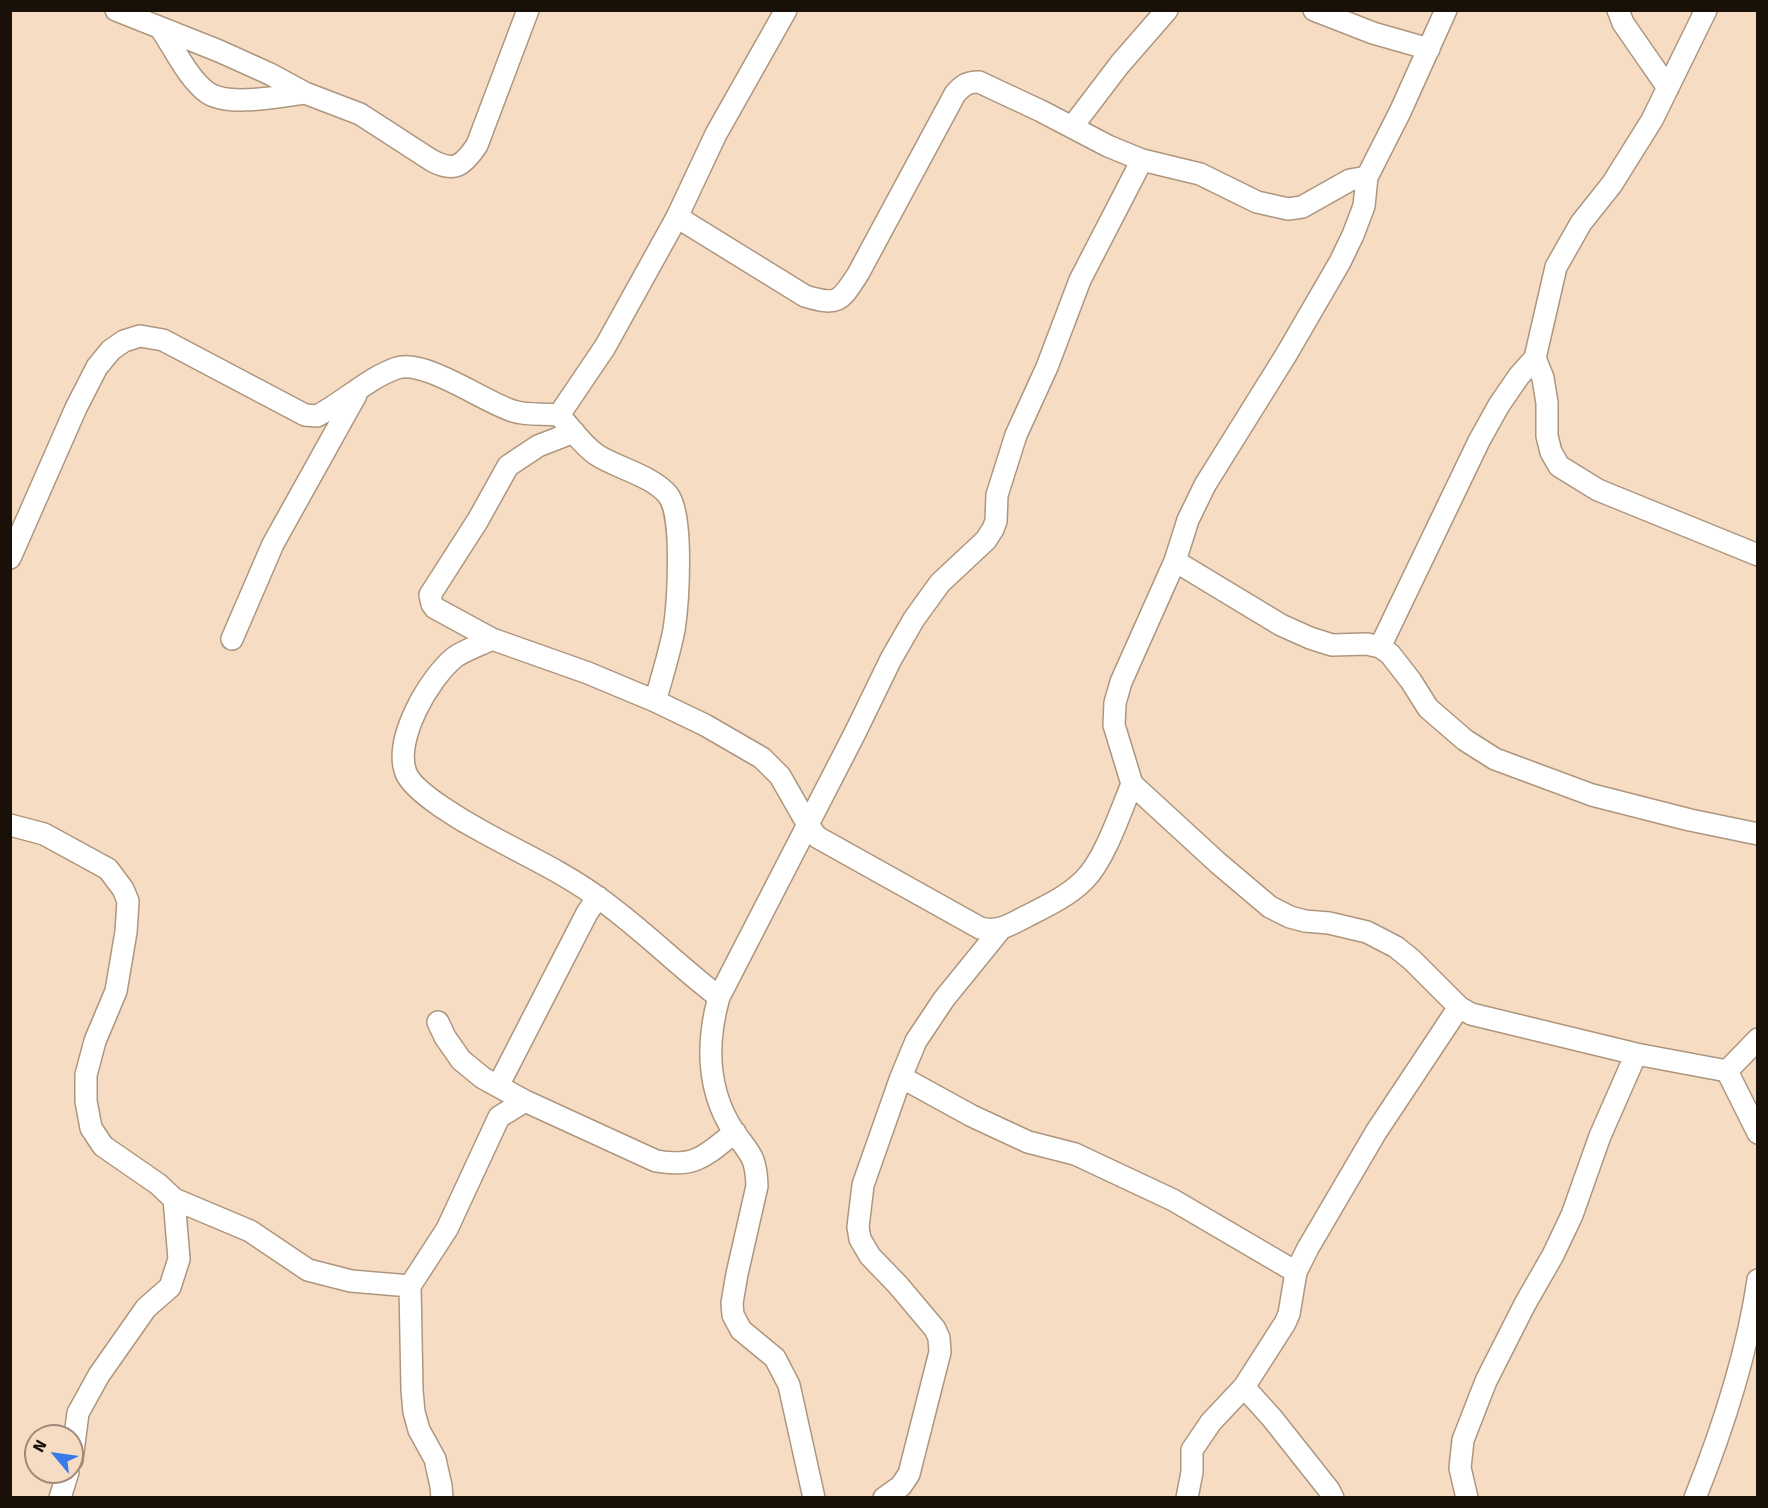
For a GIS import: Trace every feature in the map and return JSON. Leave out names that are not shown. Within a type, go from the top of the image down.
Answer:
[{"type":"street","points":[[116,10],[244,62],[305,93],[360,114],[431,160],[443,166],[454,167],[467,160],[477,146],[528,10]]},
{"type":"street","points":[[559,415],[605,347],[676,217],[716,134],[786,10]]},
{"type":"street","points":[[1072,127],[1120,64],[1167,10]]},
{"type":"street","points":[[1314,10],[1373,33],[1429,50]]},
{"type":"street","points":[[1446,10],[1367,177],[1364,206],[1340,262],[1286,356],[1205,486],[1188,520],[1175,561],[1128,665],[1115,703],[1114,725],[1132,784],[1270,907],[1290,917],[1305,921],[1329,923],[1367,932],[1396,947],[1459,1007],[1471,1014],[1636,1053],[1726,1071]]},
{"type":"street","points":[[1618,10],[1623,23],[1668,88]]},
{"type":"street","points":[[1380,647],[1479,441],[1499,405],[1535,358],[1556,267],[1581,223],[1612,184],[1652,120],[1706,10]]},
{"type":"street","points":[[161,29],[189,73],[208,93],[218,97],[245,99],[305,93]]},
{"type":"street","points":[[676,217],[805,296],[834,302],[845,293],[858,274],[955,94],[969,82],[979,82],[1108,146],[1142,160],[1200,174],[1257,202],[1288,209],[1302,207],[1350,180],[1367,177]]},
{"type":"street","points":[[814,1497],[789,1385],[782,1369],[775,1358],[741,1330],[733,1315],[734,1287],[757,1186],[756,1166],[750,1152],[720,1106],[714,1088],[710,1040],[713,1019],[719,997],[891,659],[914,619],[940,583],[986,540],[993,529],[996,521],[997,495],[1016,435],[1047,367],[1080,280],[1142,160]]},
{"type":"street","points":[[10,558],[76,408],[97,367],[111,350],[124,341],[140,336],[163,340],[305,416],[317,416],[396,369],[415,368],[461,386],[512,411],[524,414],[559,415],[595,454],[658,486],[668,495],[674,506],[678,537],[674,629],[655,701]]},
{"type":"street","points":[[1535,358],[1543,378],[1547,403],[1546,436],[1558,466],[1598,490],[1758,555]]},
{"type":"street","points":[[232,639],[273,544],[359,390]]},
{"type":"street","points":[[574,432],[538,446],[508,466],[478,520],[430,595],[435,608],[492,639],[588,673],[705,725],[762,758],[780,776],[817,837],[980,928],[989,931],[1000,930]]},
{"type":"street","points":[[1175,561],[1281,625],[1310,638],[1332,645],[1367,644],[1380,647],[1390,654],[1428,708],[1465,740],[1495,759],[1592,795],[1690,820],[1758,834]]},
{"type":"street","points":[[492,639],[456,656],[437,675],[408,728],[403,762],[407,775],[426,794],[471,826],[568,877],[598,897],[719,997]]},
{"type":"street","points":[[885,1497],[901,1486],[909,1474],[940,1352],[935,1329],[870,1256],[860,1239],[858,1227],[862,1185],[916,1041],[944,999],[1000,930],[1071,891],[1087,877],[1101,855],[1132,784]]},
{"type":"street","points":[[10,825],[44,834],[108,870],[123,889],[128,901],[126,932],[116,991],[95,1041],[86,1075],[86,1101],[91,1128],[103,1146],[158,1184],[174,1199],[250,1231],[308,1270],[351,1281],[410,1286]]},
{"type":"street","points":[[498,1086],[598,897]]},
{"type":"street","points":[[1188,1497],[1192,1450],[1211,1422],[1244,1387],[1285,1323],[1296,1272],[1376,1132],[1459,1007]]},
{"type":"street","points":[[438,1022],[461,1060],[476,1074],[525,1101],[656,1161],[678,1165],[700,1159],[735,1132]]},
{"type":"street","points":[[1726,1071],[1758,1039]]},
{"type":"street","points":[[1467,1497],[1460,1468],[1463,1440],[1486,1381],[1572,1215],[1600,1136],[1636,1053]]},
{"type":"street","points":[[1726,1071],[1758,1133]]},
{"type":"street","points":[[901,1077],[972,1116],[1028,1142],[1075,1154],[1173,1200],[1296,1272]]},
{"type":"street","points":[[442,1497],[435,1459],[419,1430],[414,1412],[411,1378],[410,1286],[447,1228],[499,1117],[525,1101]]},
{"type":"street","points":[[77,1424],[78,1413],[99,1376],[146,1308],[170,1287],[179,1259],[174,1199]]},
{"type":"street","points":[[1695,1497],[1737,1376],[1757,1293]]},
{"type":"street","points":[[1244,1387],[1272,1418],[1333,1497]]}]
